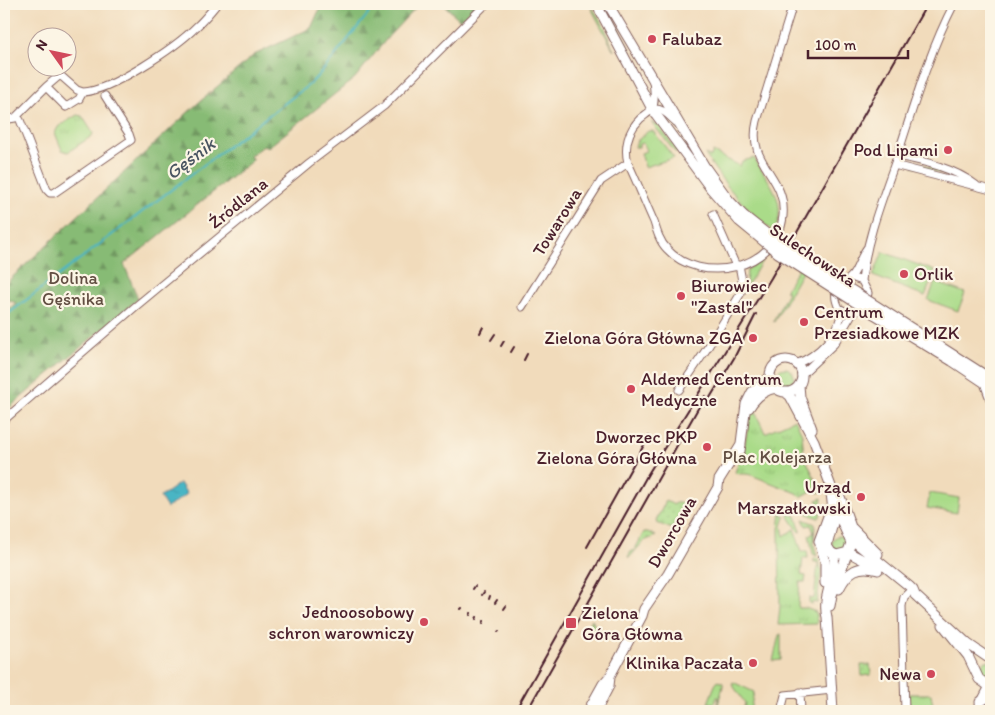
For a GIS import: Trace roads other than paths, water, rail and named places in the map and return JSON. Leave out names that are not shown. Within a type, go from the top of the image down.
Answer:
[{"type":"street","points":[[4,114],[11,119],[17,117],[60,75],[77,90],[83,92],[110,85],[162,54],[194,30],[216,4]]},
{"type":"street","name":"Źródlana","points":[[4,420],[136,306],[309,163],[384,106],[486,4]]},
{"type":"street","name":"Sulechowska","points":[[598,4],[652,109],[711,189],[741,218],[778,253],[869,311],[989,380]]},
{"type":"street","name":"Sulechowska","points":[[608,4],[716,183],[741,218]]},
{"type":"street","points":[[653,79],[654,95],[652,109],[638,121],[629,136],[626,151],[628,163],[662,243],[668,250],[688,264],[702,268],[726,269],[754,259],[768,249],[776,238],[782,222],[783,203],[781,192],[760,159],[754,139],[757,121],[793,4]]},
{"type":"street","points":[[852,314],[841,310],[837,304],[836,293],[841,285],[851,277],[867,247],[933,47],[954,4]]},
{"type":"street","points":[[46,87],[66,106],[79,99],[83,92]]},
{"type":"street","points":[[20,120],[47,190],[50,193],[54,193],[131,140],[130,134],[105,96]]},
{"type":"street","name":"Sulechowska","points":[[652,109],[662,110],[682,128]]},
{"type":"street","points":[[897,156],[946,169],[967,178],[976,186]]},
{"type":"street","name":"Towarowa","points":[[522,307],[601,181],[628,163]]},
{"type":"street","points":[[894,165],[991,190]]},
{"type":"street","points":[[679,390],[741,293],[742,281],[738,266],[713,214]]},
{"type":"street","points":[[862,281],[867,247]]},
{"type":"street","points":[[814,441],[812,426],[800,397],[799,385],[801,375],[834,344],[852,314],[860,309],[867,299],[866,287],[862,281],[851,277]]},
{"type":"street","points":[[796,364],[811,356],[826,343],[838,326],[841,310]]},
{"type":"street","points":[[801,375],[796,364],[788,360],[779,362],[772,369],[770,377],[776,388],[790,396],[814,441],[851,546],[830,602],[827,618]]},
{"type":"street","name":"Dworcowa","points":[[588,711],[603,684],[610,676],[644,609],[718,487],[724,482],[740,455],[746,404],[750,396],[770,377]]},
{"type":"street","points":[[989,380],[991,399]]},
{"type":"street","points":[[786,392],[793,390],[799,385]]},
{"type":"street","name":"Dworcowa","points":[[746,413],[758,396],[776,388]]},
{"type":"street","points":[[833,491],[834,520],[827,546],[834,554],[840,555],[848,552],[874,564],[941,621],[951,627],[974,649],[990,655]]},
{"type":"street","points":[[833,491],[839,494],[851,527],[893,569],[894,573]]},
{"type":"street","points":[[826,593],[826,569],[820,542],[829,514],[833,491]]},
{"type":"street","points":[[829,535],[836,531],[849,536],[913,590],[911,594]]},
{"type":"street","points":[[833,711],[827,618],[824,608],[834,564],[834,554]]},
{"type":"street","points":[[830,602],[847,576],[857,568],[867,567],[883,571]]},
{"type":"street","points":[[905,711],[902,606],[904,596],[911,594]]},
{"type":"street","points":[[941,621],[946,631],[968,656],[978,680],[991,684],[979,707]]},
{"type":"street","points":[[975,672],[977,664],[990,655]]},
{"type":"street","name":"Dworcowa","points":[[596,711],[609,686],[610,676]]},
{"type":"street","points":[[781,711],[785,695],[832,690]]},
{"type":"street","points":[[800,692],[801,711]]},
{"type":"street","points":[[979,707],[991,695]]},
{"type":"water","points":[[180,483],[187,494],[167,508],[160,497]]},
{"type":"waterway","name":"Gęśnik","points":[[4,317],[310,84],[326,67],[376,4]]},
{"type":"railway","points":[[515,711],[648,474],[771,278],[927,4]]},
{"type":"railway","points":[[705,406],[734,358],[756,314]]},
{"type":"railway","points":[[480,333],[483,327]]},
{"type":"railway","points":[[491,340],[495,334]]},
{"type":"railway","points":[[501,346],[504,341]]},
{"type":"railway","points":[[511,352],[514,347]]},
{"type":"railway","points":[[524,360],[527,354]]},
{"type":"railway","points":[[527,711],[705,396]]},
{"type":"railway","points":[[587,547],[649,436]]},
{"type":"place","name":"Falubaz","points":[[652,39]]},
{"type":"place","name":"Pod Lipami","points":[[948,150]]},
{"type":"place","name":"Orlik","points":[[904,274]]},
{"type":"place","name":"Biurowiec \"Zastal\"","points":[[681,296]]},
{"type":"place","name":"Centrum Przesiadkowe MZK","points":[[804,322]]},
{"type":"place","name":"Zielona Góra Główna ZGA","points":[[753,338]]},
{"type":"place","name":"Aldemed Centrum Medyczne","points":[[631,389]]},
{"type":"place","name":"Dworzec PKP Zielona Góra Główna","points":[[707,447]]},
{"type":"place","name":"Urząd Marszałkowski","points":[[861,497]]},
{"type":"place","name":"Jednoosobowy schron warowniczy","points":[[424,622]]},
{"type":"place","name":"Zielona Góra Główna","points":[[571,623]]},
{"type":"place","name":"Klinika Paczała","points":[[753,663]]},
{"type":"place","name":"Newa","points":[[931,674]]},
{"type":"park label","name":"Dolina Gęśnika","points":[[73,288]]},
{"type":"park label","name":"Plac Kolejarza","points":[[777,457]]}]
